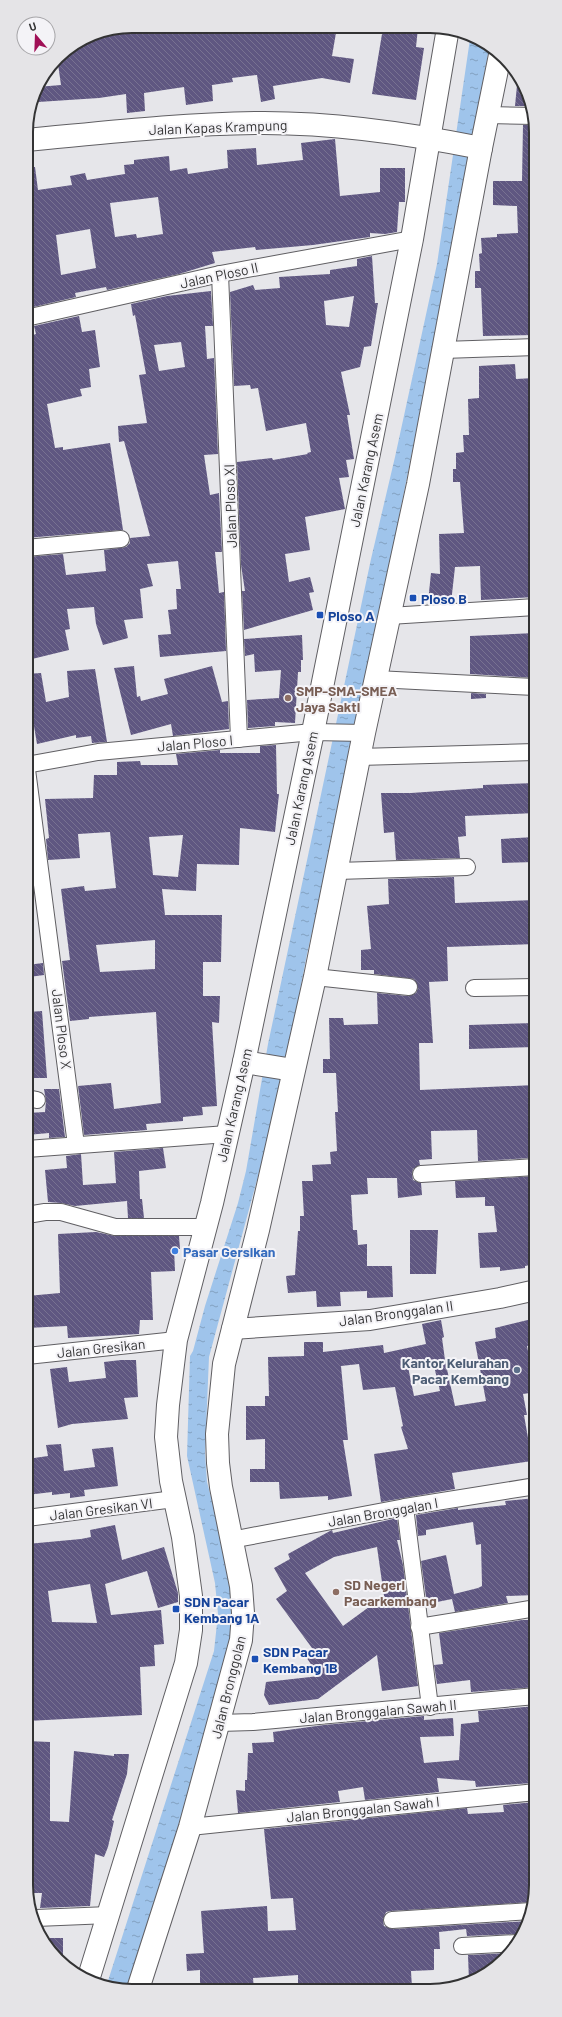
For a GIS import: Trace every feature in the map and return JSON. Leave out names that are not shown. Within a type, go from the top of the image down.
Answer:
[{"type":"main road","name":"Jalan Karang Asem","points":[[176,1340],[245,1062],[317,732],[431,138],[447,35]]},
{"type":"main road","points":[[232,1329],[258,1230],[291,1069],[314,977],[337,871],[359,757],[361,733],[376,679],[418,484],[478,147],[488,115],[499,61]]},
{"type":"main road","name":"Jalan Kapas Krampung","points":[[33,139],[165,128],[256,123],[333,127],[431,138],[478,147]]},
{"type":"main road","points":[[245,1062],[291,1069]]},
{"type":"main road","name":"Jalan Bronggolan","points":[[140,1984],[190,1827],[235,1665],[242,1626],[241,1586],[221,1487],[217,1434],[224,1364],[232,1329]]},
{"type":"main road","points":[[90,1974],[136,1822],[178,1692],[191,1630],[191,1596],[187,1562],[174,1499],[166,1437],[168,1405],[176,1340]]},
{"type":"street","points":[[488,115],[527,116]]},
{"type":"street","name":"Jalan Ploso II","points":[[33,316],[220,274],[412,239]]},
{"type":"street","name":"Jalan Ploso XI","points":[[220,274],[239,739]]},
{"type":"street","points":[[443,350],[529,347]]},
{"type":"street","points":[[33,547],[121,539]]},
{"type":"street","points":[[389,616],[529,607]]},
{"type":"street","points":[[376,679],[529,687]]},
{"type":"street","name":"Jalan Ploso I","points":[[33,764],[98,752],[317,732],[361,733]]},
{"type":"street","points":[[359,757],[529,752]]},
{"type":"street","name":"Jalan Ploso X","points":[[33,812],[76,1145]]},
{"type":"street","points":[[337,871],[467,867]]},
{"type":"street","points":[[314,977],[409,987]]},
{"type":"street","points":[[474,988],[529,987]]},
{"type":"street","points":[[33,1149],[226,1134]]},
{"type":"street","points":[[421,1174],[529,1167]]},
{"type":"street","points":[[33,1214],[62,1212],[108,1226],[121,1227],[204,1227]]},
{"type":"street","name":"Jalan Bronggalan II","points":[[232,1329],[370,1320],[500,1298],[529,1292]]},
{"type":"street","name":"Jalan Gresikan","points":[[33,1355],[176,1340]]},
{"type":"street","name":"Jalan Bronggalan I","points":[[231,1540],[404,1507],[529,1487]]},
{"type":"street","name":"Jalan Gresikan VI","points":[[33,1517],[174,1499]]},
{"type":"street","points":[[404,1507],[430,1707]]},
{"type":"street","points":[[419,1627],[529,1609]]},
{"type":"street","name":"Jalan Bronggalan Sawah II","points":[[219,1723],[253,1722],[430,1707],[529,1697]]},
{"type":"street","name":"Jalan Bronggalan Sawah I","points":[[190,1827],[529,1793]]},
{"type":"street","points":[[392,1920],[525,1911]]},
{"type":"street","points":[[39,1918],[109,1915]]},
{"type":"street","points":[[462,1946],[509,1943]]},
{"type":"water","points":[[470,41],[488,52],[414,442],[368,672],[349,747],[342,802],[307,954],[280,1095],[209,1357],[205,1453],[207,1482],[226,1553],[236,1619],[187,1799],[128,1984],[113,1982],[108,1981],[214,1651],[218,1614],[215,1583],[187,1456],[190,1356],[193,1351],[205,1306],[238,1203],[246,1171],[268,1044],[371,559],[437,264]]},
{"type":"building","points":[[126,33],[336,33],[332,56],[354,59],[350,83],[322,78],[273,86],[275,99],[261,102],[257,75],[232,78],[233,82],[212,85],[213,101],[186,105],[184,87],[144,93],[145,111],[127,113],[126,94],[99,98],[38,102],[44,86],[61,85],[58,66],[72,53],[100,38]]},
{"type":"building","points":[[382,33],[417,33],[416,47],[424,48],[416,100],[372,94]]},
{"type":"building","points":[[517,85],[526,106],[515,106]]},
{"type":"building","points":[[523,125],[528,125],[529,335],[483,336],[481,288],[475,288],[475,271],[480,271],[479,254],[482,253],[481,238],[497,237],[497,234],[518,233],[517,206],[493,205],[493,181],[522,181]]},
{"type":"building","points":[[335,139],[340,196],[380,192],[380,168],[405,168],[405,202],[399,202],[397,232],[385,234],[370,233],[370,237],[313,245],[256,250],[255,247],[212,252],[215,263],[179,274],[107,290],[106,287],[75,293],[76,297],[33,307],[33,167],[35,167],[38,190],[72,185],[70,176],[85,173],[87,180],[125,174],[124,165],[134,164],[134,160],[169,156],[170,171],[187,168],[188,174],[228,168],[227,150],[256,148],[257,165],[303,160],[301,143]],"holes":[[[158,197],[163,234],[137,238],[136,234],[115,237],[110,203]],[[90,229],[96,268],[61,275],[56,235]]]},
{"type":"building","points":[[372,256],[375,303],[378,303],[371,346],[364,347],[360,367],[341,372],[350,415],[347,415],[354,459],[346,460],[349,477],[339,478],[345,509],[305,517],[310,550],[285,554],[289,582],[310,577],[314,592],[309,593],[313,610],[244,630],[242,591],[245,591],[241,565],[237,462],[272,458],[273,460],[308,454],[307,453],[311,452],[306,423],[266,431],[258,388],[251,389],[250,385],[234,386],[230,292],[253,285],[255,290],[280,288],[279,277],[330,274],[330,270],[357,266],[357,259]],"holes":[[[354,296],[349,327],[326,325],[324,301]]]},
{"type":"building","points":[[211,291],[213,326],[205,326],[207,359],[214,358],[218,454],[204,455],[210,495],[219,493],[222,552],[215,552],[219,593],[224,592],[226,651],[160,657],[158,635],[171,634],[168,610],[177,609],[176,589],[181,589],[178,561],[147,564],[153,586],[140,589],[143,618],[124,620],[128,638],[103,645],[96,624],[94,607],[67,609],[70,629],[65,630],[69,650],[33,659],[33,556],[63,554],[66,575],[106,571],[104,550],[126,547],[130,543],[130,538],[150,536],[124,441],[119,442],[118,426],[147,423],[139,375],[146,374],[135,315],[133,316],[131,304],[167,296]],"holes":[[[181,342],[185,367],[159,371],[154,345]]]},
{"type":"building","points":[[79,316],[82,332],[95,330],[100,367],[89,369],[91,387],[80,389],[82,396],[47,404],[55,448],[63,447],[63,450],[110,443],[123,530],[33,537],[33,335],[36,334],[34,326]]},
{"type":"building","points":[[515,364],[516,379],[529,378],[529,597],[481,600],[480,566],[455,567],[451,603],[428,602],[431,573],[440,574],[439,534],[464,533],[460,482],[453,482],[453,469],[456,469],[456,453],[464,452],[463,435],[469,435],[468,399],[479,398],[479,366]]},
{"type":"building","points":[[529,633],[529,678],[470,674],[470,636]]},
{"type":"building","points":[[302,635],[303,660],[301,660],[301,672],[298,672],[295,723],[275,722],[275,726],[248,728],[247,700],[279,698],[281,670],[255,672],[254,654],[245,656],[244,639]]},
{"type":"building","points":[[134,666],[137,697],[140,696],[141,701],[168,694],[164,679],[212,666],[222,702],[228,701],[229,729],[173,736],[171,724],[131,735],[114,668]]},
{"type":"building","points":[[95,669],[107,742],[92,743],[91,736],[76,738],[76,735],[37,744],[33,720],[33,674],[41,673],[46,702],[69,697],[67,671]]},
{"type":"building","points":[[471,693],[486,694],[486,698],[471,699]]},
{"type":"building","points":[[276,745],[277,794],[279,794],[275,832],[240,828],[239,865],[197,864],[196,891],[162,889],[165,915],[222,915],[221,962],[203,962],[203,996],[220,996],[219,1023],[212,1022],[217,1106],[202,1107],[203,1115],[183,1117],[183,1121],[146,1124],[147,1130],[84,1135],[78,1086],[111,1083],[114,1109],[161,1103],[156,1012],[89,1017],[89,1019],[70,1021],[62,961],[70,960],[61,889],[84,886],[85,891],[116,888],[110,832],[78,834],[80,858],[48,860],[46,839],[49,838],[45,799],[93,798],[94,775],[117,775],[117,762],[140,761],[141,765],[178,765],[176,754],[220,750],[220,753],[260,753],[260,746]],"holes":[[[183,835],[178,877],[153,875],[149,837]],[[155,940],[155,969],[100,972],[96,945]]]},
{"type":"building","points":[[529,783],[529,813],[465,816],[466,836],[458,837],[460,858],[396,860],[394,832],[384,833],[381,793],[411,793],[483,788],[483,785]]},
{"type":"building","points":[[529,837],[529,862],[502,863],[501,839]]},
{"type":"building","points":[[454,877],[455,903],[529,900],[529,944],[447,947],[448,981],[429,982],[433,1043],[419,1043],[420,1090],[529,1085],[529,1158],[478,1161],[477,1130],[431,1131],[432,1159],[419,1160],[420,1165],[413,1169],[412,1174],[413,1180],[421,1183],[422,1195],[398,1198],[397,1178],[367,1178],[368,1194],[351,1195],[353,1230],[357,1230],[358,1245],[367,1244],[367,1266],[392,1266],[393,1297],[367,1298],[367,1291],[340,1292],[341,1306],[317,1307],[316,1291],[288,1293],[286,1276],[295,1275],[298,1231],[300,1231],[300,1216],[304,1216],[302,1181],[313,1181],[312,1165],[331,1164],[330,1152],[337,1151],[335,1112],[338,1112],[336,1073],[323,1073],[323,1059],[330,1059],[329,1018],[343,1018],[344,1025],[378,1024],[377,993],[408,996],[416,993],[418,988],[414,979],[374,974],[374,970],[361,970],[361,950],[371,949],[367,906],[389,904],[388,879]]},
{"type":"building","points":[[43,963],[44,975],[33,976],[33,964]]},
{"type":"building","points":[[42,1011],[47,1078],[33,1078],[33,1012]]},
{"type":"building","points":[[529,1023],[529,1047],[469,1049],[469,1025]]},
{"type":"building","points":[[44,1089],[59,1089],[65,1137],[49,1138],[49,1133],[33,1134],[33,1113],[45,1112],[46,1101]]},
{"type":"building","points":[[163,1148],[166,1168],[139,1171],[140,1199],[142,1199],[144,1218],[128,1218],[127,1201],[75,1206],[48,1202],[45,1170],[67,1168],[66,1156],[81,1154],[83,1185],[116,1183],[114,1152]]},
{"type":"building","points":[[529,1176],[529,1265],[525,1266],[525,1268],[500,1271],[500,1267],[480,1268],[478,1233],[497,1232],[494,1206],[485,1206],[485,1197],[456,1198],[455,1181]]},
{"type":"building","points":[[410,1230],[438,1230],[436,1274],[410,1274]]},
{"type":"building","points":[[96,1232],[115,1236],[179,1236],[180,1249],[174,1249],[175,1271],[151,1272],[153,1320],[140,1320],[139,1334],[68,1338],[67,1326],[33,1328],[33,1295],[60,1293],[58,1234]]},
{"type":"building","points":[[441,1320],[444,1337],[442,1338],[445,1360],[455,1406],[486,1401],[475,1342],[496,1338],[495,1328],[529,1320],[529,1346],[527,1346],[529,1356],[529,1393],[523,1394],[527,1415],[524,1415],[529,1444],[529,1461],[452,1473],[455,1489],[381,1502],[374,1454],[408,1449],[401,1427],[403,1426],[395,1387],[363,1390],[359,1364],[341,1366],[348,1440],[343,1440],[352,1496],[328,1500],[328,1496],[280,1499],[279,1482],[250,1482],[250,1469],[265,1469],[265,1439],[246,1440],[246,1406],[265,1406],[265,1396],[269,1396],[268,1357],[304,1356],[304,1342],[323,1342],[323,1352],[383,1345],[384,1353],[426,1344],[422,1324]],"holes":[[[433,1362],[440,1391],[414,1396],[408,1367]]]},
{"type":"building","points":[[136,1360],[138,1397],[124,1398],[128,1419],[72,1424],[58,1428],[50,1369],[67,1367],[69,1382],[106,1378],[104,1362]]},
{"type":"building","points":[[61,1444],[64,1471],[95,1467],[92,1449],[113,1447],[118,1486],[84,1490],[85,1496],[70,1498],[70,1493],[52,1495],[52,1492],[33,1494],[33,1458],[48,1456],[46,1445]]},
{"type":"building","points":[[529,1499],[529,1595],[506,1596],[508,1603],[455,1612],[452,1599],[427,1604],[421,1561],[446,1555],[454,1594],[478,1588],[482,1586],[481,1544],[476,1545],[473,1522],[426,1530],[426,1535],[418,1536],[416,1515],[458,1508],[458,1510],[506,1505],[505,1501]]},
{"type":"building","points":[[397,1518],[400,1540],[397,1540],[403,1565],[418,1686],[382,1691],[377,1655],[318,1699],[269,1705],[264,1695],[266,1682],[319,1676],[304,1654],[312,1648],[276,1599],[287,1591],[274,1568],[290,1559],[288,1554],[332,1530],[333,1533]],"holes":[[[377,1547],[384,1596],[343,1626],[305,1573],[334,1557]]]},
{"type":"building","points":[[115,1525],[122,1560],[164,1547],[178,1593],[178,1602],[158,1608],[147,1571],[105,1584],[111,1615],[161,1610],[164,1644],[154,1645],[155,1666],[140,1667],[142,1715],[33,1721],[33,1543],[91,1537],[90,1530]],"holes":[[[90,1584],[97,1623],[52,1622],[48,1591]]]},
{"type":"building","points":[[529,1620],[529,1688],[471,1692],[470,1680],[437,1684],[434,1665],[443,1664],[439,1633]]},
{"type":"building","points":[[529,1707],[529,1783],[476,1787],[475,1781],[437,1778],[439,1792],[365,1800],[363,1787],[338,1791],[340,1802],[238,1813],[236,1790],[245,1791],[248,1753],[253,1753],[252,1743],[274,1742],[273,1732],[324,1725],[424,1716],[424,1720],[453,1718],[454,1736],[420,1737],[424,1763],[459,1760],[461,1724],[479,1722],[478,1711]]},
{"type":"building","points":[[33,1741],[50,1742],[50,1821],[69,1822],[74,1751],[114,1756],[114,1754],[129,1754],[127,1774],[112,1820],[114,1821],[108,1847],[104,1857],[95,1854],[90,1906],[40,1908],[42,1893],[34,1893],[33,1885]]},
{"type":"building","points":[[529,1803],[529,1891],[527,1902],[391,1911],[386,1912],[383,1920],[384,1926],[393,1929],[522,1921],[516,1934],[467,1936],[466,1929],[439,1932],[440,1949],[434,1949],[434,1970],[411,1971],[412,1984],[298,1984],[298,1975],[253,1978],[254,1984],[200,1984],[200,1970],[187,1971],[186,1954],[204,1953],[201,1911],[267,1906],[268,1931],[296,1930],[293,1898],[271,1899],[264,1829],[467,1808],[468,1814],[504,1812],[503,1805]]},
{"type":"building","points":[[50,1938],[63,1938],[63,1956],[62,1955]]},
{"type":"building","points":[[501,1953],[490,1964],[469,1976],[468,1955]]},
{"type":"place","name":"Ploso B","points":[[413,598]]},
{"type":"place","name":"Ploso A","points":[[320,615]]},
{"type":"place","name":"SMP-SMA-SMEA Jaya Sakti","points":[[288,698]]},
{"type":"place","name":"Pasar Gersikan","points":[[175,1251]]},
{"type":"place","name":"Kantor Kelurahan Pacar Kembang","points":[[517,1370]]},
{"type":"place","name":"SD Negeri Pacarkembang","points":[[336,1592]]},
{"type":"place","name":"SDN Pacar Kembang 1A","points":[[176,1609]]},
{"type":"place","name":"SDN Pacar Kembang 1B","points":[[255,1659]]}]
